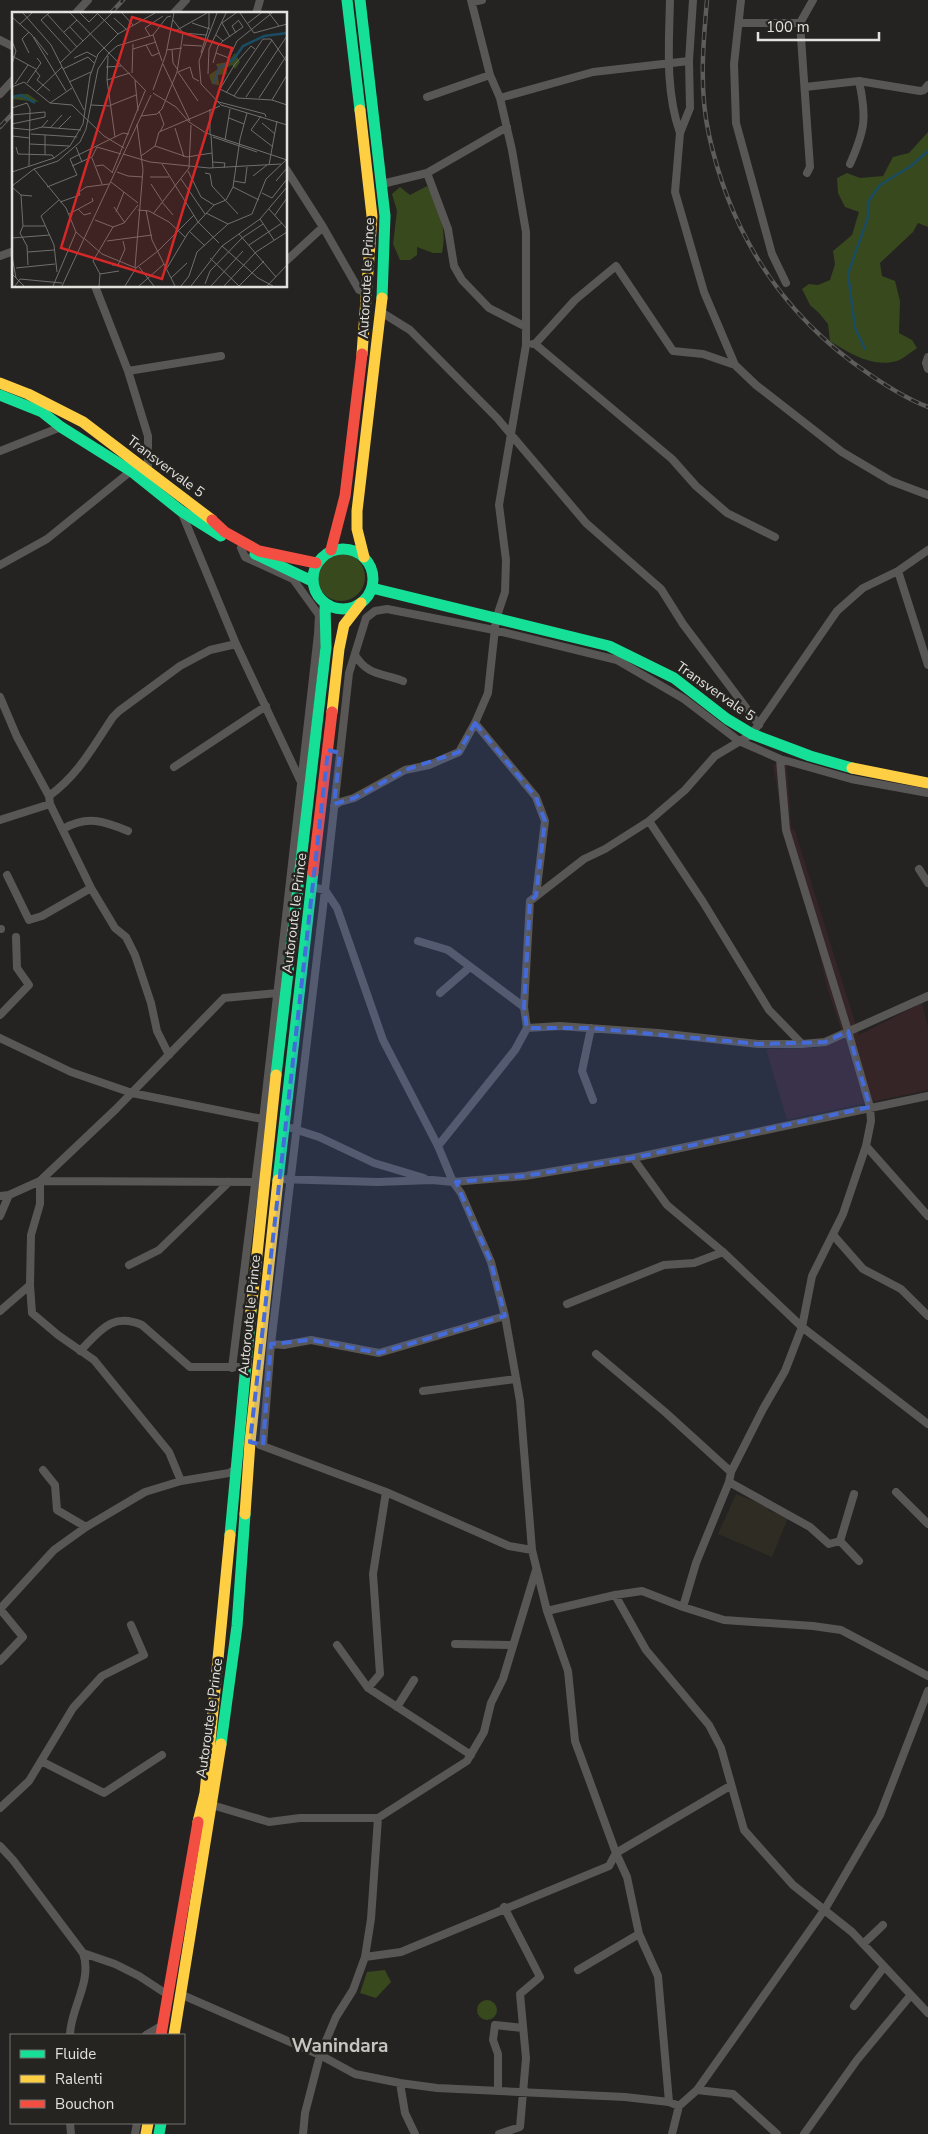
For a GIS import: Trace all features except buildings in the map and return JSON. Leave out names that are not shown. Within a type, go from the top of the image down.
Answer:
[{"type":"main road","name":"Autoroute le Prince","points":[[331,550],[340,521],[348,477],[360,383],[365,292],[372,216],[347,0]]},
{"type":"main road","name":"Autoroute le Prince","points":[[360,0],[385,216],[381,312],[357,512],[357,529],[364,557]]},
{"type":"main road","name":"Transvervale 5","points":[[0,383],[28,394],[82,422],[201,511],[225,532],[259,551],[316,563]]},
{"type":"main road","name":"Transvervale 5","points":[[0,395],[42,412],[61,427],[131,471],[181,510],[241,548],[312,581]]},
{"type":"main road","points":[[349,548],[364,557],[373,572],[372,588],[361,603],[344,609],[334,608],[326,604],[314,590],[312,581],[316,563],[331,550],[349,548]]},
{"type":"main road","name":"Transvervale 5","points":[[372,588],[495,625],[609,646],[674,678],[727,719],[755,729],[810,756],[866,772],[928,783]]},
{"type":"main road","name":"Autoroute le Prince","points":[[158,2032],[174,1994],[212,1805],[237,1626],[250,1442],[278,1179],[290,1127],[312,887],[339,649],[344,625],[361,603]]},
{"type":"main road","name":"Autoroute le Prince","points":[[174,2034],[174,1994],[197,1826],[205,1793],[223,1625],[260,1182],[319,669],[326,647],[326,604]]},
{"type":"street","points":[[77,12],[88,0]]},
{"type":"street","points":[[175,12],[186,0]]},
{"type":"street","points":[[334,806],[354,798],[405,770],[429,764],[459,752],[475,723],[488,693],[495,625],[505,592],[506,560],[499,504],[526,345],[526,232],[507,127],[500,98],[490,75],[471,1],[482,0]]},
{"type":"street","points":[[670,0],[669,63],[672,110],[680,133]]},
{"type":"street","points":[[693,0],[689,61],[690,108],[680,133],[675,192],[704,292],[735,364],[756,385],[842,452],[891,481],[925,494],[928,485]]},
{"type":"street","points":[[741,0],[734,64],[736,123],[772,254],[786,282]]},
{"type":"street","points":[[807,173],[810,166],[800,23],[813,0]]},
{"type":"street","points":[[739,23],[800,23]]},
{"type":"street","points":[[0,40],[12,46]]},
{"type":"street","points":[[500,98],[593,72],[689,61]]},
{"type":"street","points":[[427,97],[490,75]]},
{"type":"street","points":[[0,94],[12,81]]},
{"type":"street","points":[[805,87],[859,81],[920,91],[924,90],[928,84]]},
{"type":"street","points":[[850,164],[861,140],[865,118],[865,107],[859,81]]},
{"type":"street","points":[[382,184],[427,173],[507,127]]},
{"type":"street","points":[[288,173],[323,227],[359,290],[365,292]]},
{"type":"street","points":[[427,173],[448,229],[454,266],[462,280],[489,308],[526,327]]},
{"type":"street","points":[[288,259],[323,227]]},
{"type":"street","points":[[0,256],[12,252]]},
{"type":"street","points":[[526,345],[535,344],[575,300],[616,266],[673,351],[703,354],[735,364]]},
{"type":"street","points":[[96,288],[128,372],[148,436],[148,472]]},
{"type":"street","points":[[381,312],[410,330],[497,418],[586,523],[660,589],[755,729]]},
{"type":"street","points":[[535,344],[672,459],[696,486],[727,513],[775,537]]},
{"type":"street","points":[[128,372],[221,356]]},
{"type":"street","points":[[928,357],[926,363],[928,369]]},
{"type":"street","points":[[0,451],[61,427]]},
{"type":"street","points":[[0,565],[47,538],[131,471]]},
{"type":"street","points":[[181,510],[236,644],[300,782]]},
{"type":"street","points":[[0,1038],[71,1072],[132,1093],[267,1120],[277,993],[300,782],[319,669],[318,615],[293,579],[245,557],[241,548]]},
{"type":"street","points":[[438,1146],[515,1050],[527,1028],[524,1007],[530,901],[584,859],[605,849],[649,821],[685,790],[715,756],[755,729],[837,610],[864,588],[898,571],[928,550]]},
{"type":"street","points":[[898,571],[928,665]]},
{"type":"street","points":[[263,1445],[271,1344],[291,1180],[290,1127],[325,890],[349,674],[366,618],[375,611],[387,609],[495,625],[617,660],[684,699],[739,741],[780,759],[851,780],[928,793]]},
{"type":"street","points":[[0,820],[49,800],[79,769],[119,711],[180,666],[210,650],[236,644]]},
{"type":"street","points":[[355,655],[362,667],[403,681]]},
{"type":"street","points":[[0,698],[17,737],[91,888],[115,928],[126,937],[135,955],[151,1003],[157,1031],[169,1055]]},
{"type":"street","points":[[174,767],[266,706]]},
{"type":"street","points":[[475,723],[536,797],[546,821],[536,896]]},
{"type":"street","points":[[328,750],[340,753]]},
{"type":"street","points":[[683,1607],[696,1563],[729,1482],[731,1472],[785,1371],[802,1327],[812,1276],[834,1236],[843,1214],[866,1146],[871,1121],[870,1107],[848,1031],[786,830],[780,759]]},
{"type":"street","points":[[63,829],[75,822],[102,821],[128,831]]},
{"type":"street","points":[[649,821],[703,902],[769,1010],[802,1044]]},
{"type":"street","points":[[919,869],[928,883]]},
{"type":"street","points":[[7,876],[29,920],[42,916],[91,888]]},
{"type":"street","points":[[312,887],[325,890],[337,908],[383,1040],[438,1146],[453,1182],[461,1193],[491,1262],[505,1316],[520,1401],[532,1550],[536,1569],[568,1671],[575,1741],[616,1853],[628,1877],[639,1934],[658,1976],[669,2102]]},
{"type":"street","points":[[0,1015],[29,985],[17,968],[16,937]]},
{"type":"street","points":[[418,941],[448,950],[524,1007]]},
{"type":"street","points":[[440,993],[470,966]]},
{"type":"street","points":[[0,1196],[9,1195],[40,1181],[132,1093],[224,998],[277,993]]},
{"type":"street","points":[[527,1028],[560,1026],[758,1044],[802,1044],[824,1042],[928,996]]},
{"type":"street","points":[[591,1028],[582,1071],[593,1100]]},
{"type":"street","points":[[278,1179],[378,1182],[432,1180],[453,1182],[525,1176],[633,1158],[928,1096]]},
{"type":"street","points":[[290,1127],[319,1137],[374,1163],[432,1180]]},
{"type":"street","points":[[866,1146],[928,1216]]},
{"type":"street","points":[[633,1158],[667,1205],[723,1252],[802,1327],[928,1424]]},
{"type":"street","points":[[40,1181],[260,1182],[232,1368]]},
{"type":"street","points":[[40,1181],[40,1204],[31,1235],[30,1285],[32,1313],[58,1335],[94,1360],[106,1372],[169,1452],[180,1480]]},
{"type":"street","points":[[129,1265],[159,1250],[229,1182]]},
{"type":"street","points":[[0,1216],[9,1195]]},
{"type":"street","points":[[834,1236],[863,1269],[902,1289],[928,1316]]},
{"type":"street","points":[[567,1304],[664,1265],[694,1263],[723,1252]]},
{"type":"street","points":[[0,1311],[30,1285]]},
{"type":"street","points":[[271,1344],[284,1345],[311,1340],[379,1353],[505,1316]]},
{"type":"street","points":[[80,1351],[106,1325],[116,1321],[134,1322],[142,1325],[190,1367],[246,1367]]},
{"type":"street","points":[[596,1354],[665,1412],[731,1472]]},
{"type":"street","points":[[423,1391],[516,1379]]},
{"type":"street","points":[[250,1442],[263,1445],[386,1492],[509,1546],[532,1550]]},
{"type":"street","points":[[0,1661],[23,1637],[0,1609],[54,1550],[86,1527],[145,1492],[180,1480],[229,1473],[236,1469]]},
{"type":"street","points":[[43,1470],[54,1482],[58,1512],[86,1527]]},
{"type":"street","points":[[729,1482],[810,1527],[829,1544],[840,1541]]},
{"type":"street","points":[[368,1688],[380,1674],[373,1574],[386,1492]]},
{"type":"street","points":[[896,1492],[928,1524]]},
{"type":"street","points":[[840,1541],[854,1494]]},
{"type":"street","points":[[840,1541],[859,1561]]},
{"type":"street","points":[[212,1805],[269,1822],[300,1818],[378,1818],[467,1761],[484,1732],[491,1703],[503,1679],[536,1569]]},
{"type":"street","points":[[548,1611],[615,1594],[642,1591],[724,1620],[812,1626],[841,1630],[928,1676]]},
{"type":"street","points":[[615,1594],[646,1650],[709,1725],[721,1748],[730,1786],[744,1830],[793,1885],[852,1932],[928,2014]]},
{"type":"street","points":[[0,1808],[29,1781],[73,1708],[102,1676],[144,1655],[130,1625]]},
{"type":"street","points":[[336,1644],[368,1688],[470,1755]]},
{"type":"street","points":[[455,1644],[513,1645]]},
{"type":"street","points":[[397,1707],[414,1680]]},
{"type":"street","points":[[672,2134],[679,2106],[697,2090],[825,1909],[880,1815],[928,1691]]},
{"type":"street","points":[[41,1761],[104,1792],[162,1755]]},
{"type":"street","points":[[366,1957],[401,1952],[609,1866],[616,1853],[730,1786]]},
{"type":"street","points":[[303,2134],[305,2113],[320,2056],[336,2017],[353,1990],[366,1957],[371,1919],[378,1818]]},
{"type":"street","points":[[0,1846],[13,1860],[82,1953],[84,1965],[83,1984],[79,2002],[70,2021],[70,2034]]},
{"type":"street","points":[[499,2134],[520,2127],[526,2058],[520,1994],[540,1977],[504,1908]]},
{"type":"street","points":[[863,1944],[884,1925]]},
{"type":"street","points":[[578,1970],[639,1934]]},
{"type":"street","points":[[82,1953],[115,1964],[174,1994],[320,2056],[355,2074],[400,2084],[624,2097],[669,2102],[679,2106]]},
{"type":"street","points":[[854,2006],[884,1967]]},
{"type":"street","points":[[804,2134],[858,2060],[910,1996]]},
{"type":"street","points":[[498,2090],[498,2054],[494,2040],[495,2026],[523,2028]]},
{"type":"street","points":[[400,2084],[405,2112],[415,2134]]},
{"type":"street","points":[[697,2090],[733,2094],[777,2134]]},
{"type":"highlighted area","points":[[475,723],[536,797],[545,821],[536,896],[530,901],[524,1007],[527,1028],[591,1028],[758,1044],[825,1042],[848,1031],[870,1107],[633,1158],[525,1176],[456,1182],[491,1262],[505,1316],[379,1353],[311,1340],[271,1344],[263,1445],[250,1442],[328,750],[340,753],[334,804],[354,798],[405,770],[459,752]]},
{"type":"shaded area","points":[[773,764],[787,765],[791,827],[795,831],[859,1035],[922,1003],[928,1027],[928,1090],[787,1120],[766,1049],[814,1048],[844,1038],[827,987],[810,910],[784,829]]},
{"type":"shaded area","points":[[736,1494],[769,1507],[768,1510],[788,1518],[772,1557],[718,1534]]},
{"type":"green space","points":[[928,132],[928,227],[918,223],[913,232],[880,263],[882,276],[895,281],[900,301],[899,333],[912,340],[917,348],[897,361],[879,363],[870,361],[830,341],[828,324],[810,305],[802,289],[809,284],[818,285],[830,280],[835,264],[833,251],[852,235],[859,212],[845,207],[838,193],[837,178],[847,173],[860,178],[883,176],[893,157],[909,153]]},
{"type":"green space","points":[[427,186],[436,201],[441,218],[444,236],[442,253],[433,253],[417,247],[417,255],[410,260],[400,260],[393,244],[397,211],[392,194],[400,187],[410,195]]},
{"type":"green space","points":[[336,553],[346,553],[355,557],[361,563],[364,568],[364,586],[355,597],[346,601],[336,601],[327,597],[321,591],[317,582],[317,572],[321,563],[327,557]]},
{"type":"green space","points":[[385,1970],[391,1982],[376,1998],[360,1993],[367,1972]]},
{"type":"green space","points":[[487,2000],[494,2003],[497,2010],[494,2017],[487,2020],[480,2017],[477,2010],[480,2003]]},
{"type":"waterway","points":[[865,349],[855,328],[848,274],[868,217],[868,202],[880,185],[911,166],[928,151]]},
{"type":"railway","points":[[112,12],[123,0]]},
{"type":"railway","points":[[707,0],[703,68],[706,118],[719,172],[731,207],[747,240],[765,271],[811,327],[869,374],[898,392],[928,407]]},
{"type":"railway","points":[[0,127],[12,114]]},
{"type":"traffic: fast","points":[[347,0],[360,110]]},
{"type":"traffic: fast","points":[[360,0],[385,216],[382,298]]},
{"type":"traffic: fast","points":[[0,395],[42,412],[61,427],[131,471],[181,511],[221,536]]},
{"type":"traffic: fast","points":[[337,549],[349,549],[365,557],[371,567],[373,579],[371,591],[365,601],[349,609],[337,609],[321,601],[313,585],[313,573],[321,557],[337,549]]},
{"type":"traffic: fast","points":[[255,554],[312,581]]},
{"type":"traffic: fast","points":[[372,588],[609,646],[674,678],[727,719],[752,734],[810,756],[852,768]]},
{"type":"traffic: fast","points":[[276,1075],[326,647],[325,604]]},
{"type":"traffic: fast","points":[[278,1180],[313,872]]},
{"type":"traffic: fast","points":[[230,1535],[251,1311]]},
{"type":"traffic: fast","points":[[221,1744],[237,1626],[245,1514]]},
{"type":"traffic: fast","points":[[159,2134],[161,2124]]},
{"type":"traffic: slow","points":[[360,110],[372,216],[362,354]]},
{"type":"traffic: slow","points":[[364,557],[357,529],[357,511],[382,298]]},
{"type":"traffic: slow","points":[[0,383],[28,394],[83,422],[212,520]]},
{"type":"traffic: slow","points":[[332,712],[339,649],[344,625],[361,603]]},
{"type":"traffic: slow","points":[[852,768],[928,783]]},
{"type":"traffic: slow","points":[[251,1311],[276,1075]]},
{"type":"traffic: slow","points":[[245,1514],[250,1442],[278,1180]]},
{"type":"traffic: slow","points":[[198,1822],[205,1793],[230,1535]]},
{"type":"traffic: slow","points":[[174,2034],[221,1744]]},
{"type":"traffic: slow","points":[[146,2134],[148,2124]]},
{"type":"traffic: jam","points":[[331,550],[345,496],[362,354]]},
{"type":"traffic: jam","points":[[212,520],[225,532],[259,551],[316,563]]},
{"type":"traffic: jam","points":[[313,872],[332,712]]},
{"type":"traffic: jam","points":[[161,2034],[198,1822]]},
{"type":"district","name":"Wanindara","points":[[340,2045]]}]
